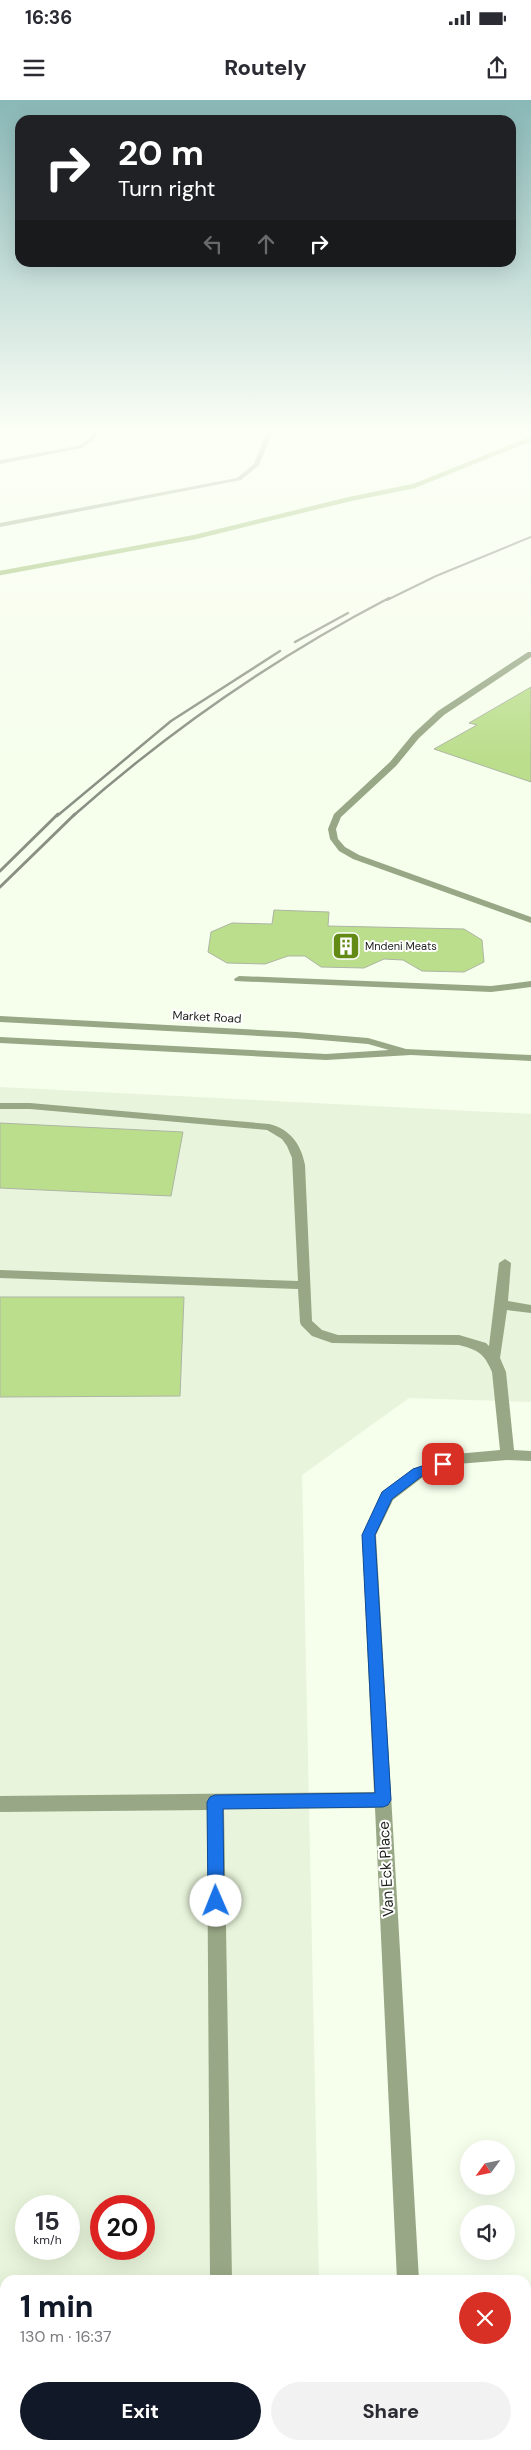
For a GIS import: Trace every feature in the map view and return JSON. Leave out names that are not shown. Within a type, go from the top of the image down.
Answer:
[{"type":"street","points":[[531,654],[441,713],[416,736],[393,764],[337,816],[332,829],[334,839],[342,849],[356,857],[531,920]]},
{"type":"street","points":[[240,979],[491,989],[531,984]]},
{"type":"street","name":"Market Road","points":[[0,1019],[296,1035],[368,1041],[411,1052]]},
{"type":"street","name":"Market Road","points":[[0,1040],[326,1057],[411,1052],[531,1058]]},
{"type":"street","points":[[0,1106],[39,1107],[270,1127],[280,1130],[296,1150],[306,1322],[317,1333],[337,1340],[459,1340],[481,1346],[494,1358],[500,1372],[507,1455]]},
{"type":"street","points":[[494,1358],[499,1328],[505,1263]]},
{"type":"street","points":[[0,1274],[305,1285]]},
{"type":"street","points":[[500,1304],[531,1309]]},
{"type":"street","name":"Van Eck Place","points":[[408,2275],[369,1535],[387,1496],[418,1473],[456,1459],[507,1455],[531,1456]]},
{"type":"street","points":[[0,1804],[383,1800]]},
{"type":"street","points":[[215,1802],[221,2275]]},
{"type":"shaded area","points":[[0,1087],[531,1114],[531,1402],[409,1398],[302,1475],[319,2275],[0,2275]]},
{"type":"building","points":[[531,687],[531,782],[434,749],[477,725],[469,723]]},
{"type":"building","name":"Mndeni Meats","points":[[274,910],[329,912],[328,926],[464,929],[482,940],[484,962],[464,972],[422,971],[403,960],[384,959],[364,968],[321,967],[305,956],[288,956],[265,964],[227,963],[208,952],[211,932],[232,923],[272,924]]},
{"type":"building","points":[[0,1123],[183,1132],[171,1196],[0,1188]]},
{"type":"building","points":[[0,1297],[184,1297],[180,1396],[0,1397]]},
{"type":"waterway","points":[[0,573],[186,539]]},
{"type":"railway","points":[[387,600],[436,576],[527,539]]},
{"type":"railway","points":[[73,816],[147,754],[224,697],[305,645],[389,598]]},
{"type":"railway","points":[[295,642],[348,613]]},
{"type":"railway","points":[[57,816],[171,721],[280,651]]},
{"type":"railway","points":[[0,871],[58,814]]},
{"type":"railway","points":[[0,887],[75,814]]},
{"type":"place","name":"Mndeni Meats","points":[[346,946]]},
{"type":"route","points":[[216,1901],[215,1802],[383,1800],[369,1535],[387,1496],[418,1473],[443,1464]]}]
